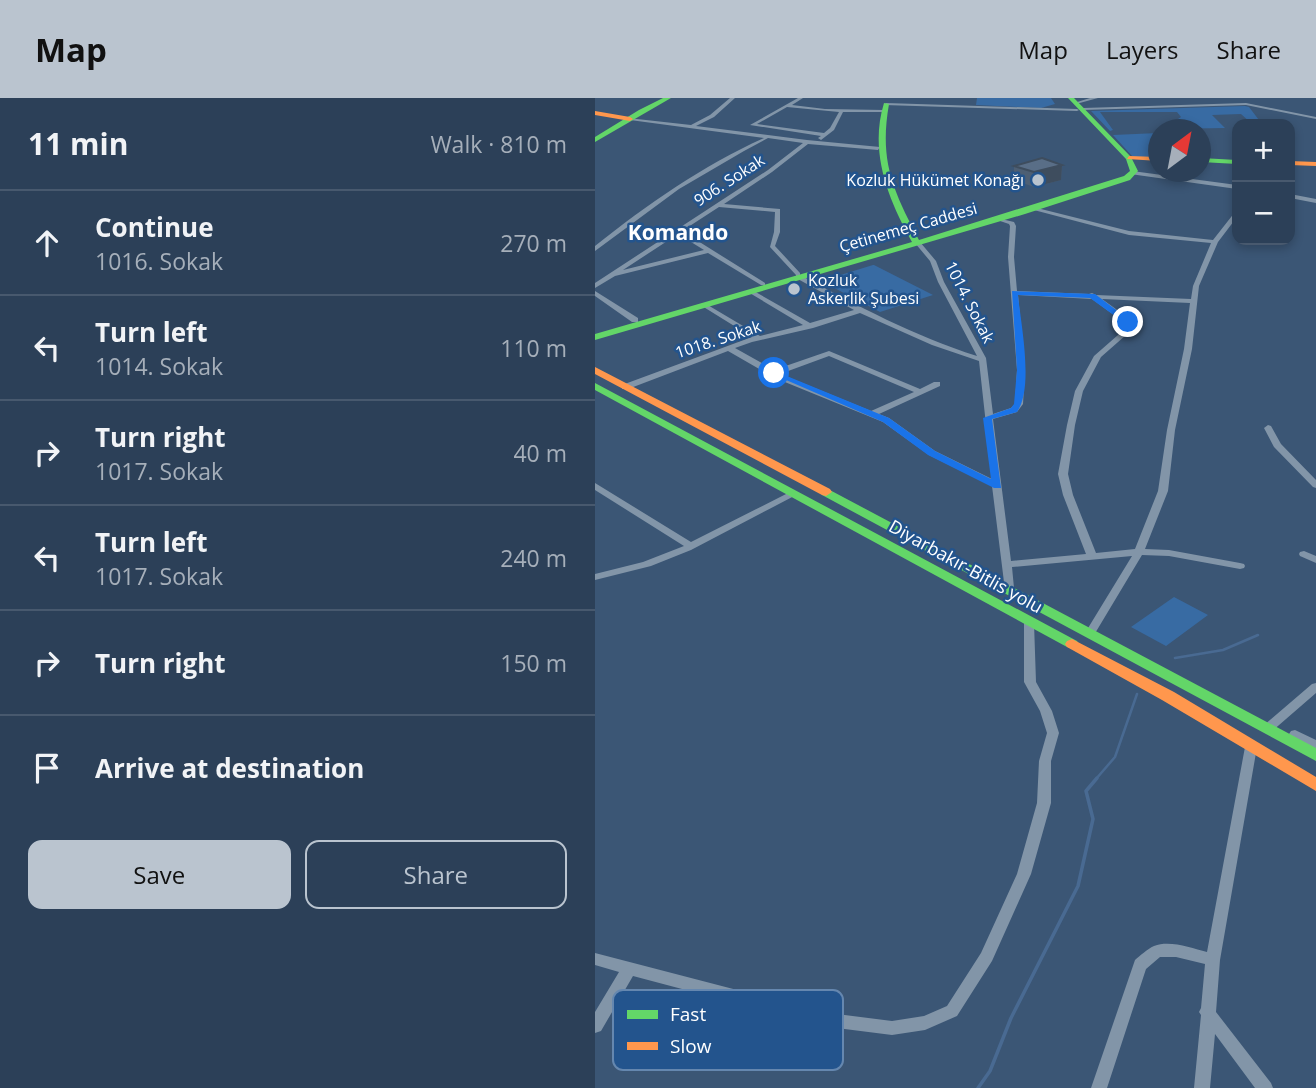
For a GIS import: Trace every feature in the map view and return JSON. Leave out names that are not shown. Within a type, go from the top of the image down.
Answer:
[{"type":"main road","points":[[595,140],[663,100]]},
{"type":"main road","points":[[887,104],[878,148],[880,162],[892,194],[916,241]]},
{"type":"main road","points":[[1074,104],[1129,158],[1134,168],[1132,173]]},
{"type":"main road","name":"Çetinemeç Caddesi","points":[[595,331],[798,276],[1078,192],[1124,175],[1127,166],[1074,104]]},
{"type":"main road","points":[[595,113],[630,119]]},
{"type":"main road","points":[[1129,158],[1148,159]]},
{"type":"main road","points":[[1211,161],[1232,162]]},
{"type":"main road","points":[[1295,163],[1316,164]]},
{"type":"main road","name":"Çetinemeç Caddesi","points":[[916,241],[1034,209],[1119,182],[1132,173]]},
{"type":"main road","name":"Çetinemeç Caddesi","points":[[595,337],[756,288]]},
{"type":"main road","name":"Diyarbakır-Bitlis yolu","points":[[595,370],[1271,726],[1316,755]]},
{"type":"main road","name":"Diyarbakır-Bitlis yolu","points":[[595,386],[1168,696],[1316,785]]},
{"type":"street","points":[[690,127],[712,116],[733,98]]},
{"type":"street","points":[[736,133],[801,98]]},
{"type":"street","points":[[1074,104],[1096,98]]},
{"type":"street","points":[[787,106],[842,110],[887,104],[1246,104],[1316,118]]},
{"type":"street","points":[[752,125],[826,135],[842,110]]},
{"type":"street","points":[[630,119],[810,143],[878,148]]},
{"type":"street","name":"906. Sokak","points":[[595,286],[826,135]]},
{"type":"street","points":[[595,249],[646,208],[691,177],[737,151],[768,138]]},
{"type":"street","points":[[1132,173],[1232,186]]},
{"type":"street","points":[[1295,197],[1316,201]]},
{"type":"street","points":[[716,205],[778,209],[777,232],[772,246],[798,276],[862,310],[949,349],[982,360]]},
{"type":"street","points":[[1034,209],[1118,231],[1215,242]]},
{"type":"street","points":[[988,418],[1014,410],[1019,404],[1021,370],[1011,257],[1013,226],[1012,223],[999,219]]},
{"type":"street","points":[[1090,633],[1139,552],[1163,491],[1171,430],[1188,349],[1196,286],[1215,242],[1232,220]]},
{"type":"street","points":[[677,231],[810,326]]},
{"type":"street","name":"1014. Sokak","points":[[916,241],[933,261],[941,282],[982,360],[1009,588]]},
{"type":"street","points":[[595,275],[609,276],[708,251]]},
{"type":"street","points":[[595,293],[635,320]]},
{"type":"street","points":[[1014,293],[1194,301]]},
{"type":"street","points":[[1092,295],[1128,322],[1130,328],[1098,356],[1079,391],[1071,425],[1063,474],[1068,495],[1092,557]]},
{"type":"street","points":[[704,306],[759,338]]},
{"type":"street","name":"1018. Sokak","points":[[625,387],[759,338],[862,310]]},
{"type":"street","points":[[729,348],[774,373],[886,420],[932,453],[997,485]]},
{"type":"street","points":[[774,373],[829,354],[919,391]]},
{"type":"street","points":[[872,414],[937,384]]},
{"type":"street","points":[[1268,428],[1277,446],[1316,485]]},
{"type":"street","points":[[595,486],[691,546]]},
{"type":"street","points":[[595,577],[647,564],[691,546],[793,494]]},
{"type":"street","points":[[1006,565],[1139,552],[1169,553],[1240,566]]},
{"type":"street","points":[[1304,554],[1316,560]]},
{"type":"street","points":[[843,1022],[892,1028],[925,1023],[952,1011],[987,957],[1024,874],[1044,803],[1045,761],[1053,733],[1046,711],[1030,682],[1029,623]]},
{"type":"street","points":[[1316,687],[1271,726],[1316,744]]},
{"type":"street","points":[[1202,1088],[1213,960],[1251,747]]},
{"type":"street","points":[[1099,1088],[1140,965],[1157,951],[1176,951],[1213,960]]},
{"type":"street","points":[[595,959],[710,990]]},
{"type":"street","points":[[616,990],[629,969]]},
{"type":"street","points":[[595,1026],[613,996]]},
{"type":"street","points":[[1207,1012],[1265,1088]]},
{"type":"shaded area","points":[[977,98],[1051,98],[1055,104],[1041,108],[976,105]]},
{"type":"shaded area","points":[[1245,106],[1258,119],[1246,119],[1241,114],[1212,115],[1225,128],[1211,128],[1211,119],[1178,119],[1181,117],[1177,112],[1100,112],[1113,130],[1110,131],[1091,111]]},
{"type":"shaded area","points":[[1148,133],[1148,158],[1133,157],[1113,135]]},
{"type":"shaded area","points":[[873,265],[933,295],[880,312],[821,281]]},
{"type":"shaded area","points":[[1174,597],[1208,615],[1166,646],[1131,627]]},
{"type":"building","points":[[1042,158],[1062,165],[1034,172],[1014,166]]},
{"type":"waterway","points":[[1175,658],[1223,650],[1258,635]]},
{"type":"waterway","points":[[1096,779],[1115,757],[1137,694]]},
{"type":"waterway","points":[[978,1088],[990,1071],[1011,1018],[1078,886],[1093,819],[1086,791],[1097,778]]},
{"type":"traffic: fast","points":[[595,140],[641,111],[668,98]]},
{"type":"traffic: fast","points":[[595,337],[1022,212],[1127,178],[1134,171],[1129,158],[1071,98]]},
{"type":"traffic: fast","points":[[886,104],[881,142],[886,175],[915,240]]},
{"type":"traffic: fast","points":[[1211,161],[1232,162]]},
{"type":"traffic: fast","points":[[595,386],[1072,644]]},
{"type":"traffic: fast","points":[[826,492],[1316,755]]},
{"type":"traffic: slow","points":[[595,113],[630,119]]},
{"type":"traffic: slow","points":[[1129,158],[1148,159]]},
{"type":"traffic: slow","points":[[1295,163],[1316,164]]},
{"type":"traffic: slow","points":[[595,370],[826,492]]},
{"type":"traffic: slow","points":[[1072,644],[1168,696],[1316,785]]},
{"type":"place","name":"Kozluk Hükümet Konağı","points":[[1038,180]]},
{"type":"place","name":"Kozluk Askerlik Şubesi","points":[[794,289]]},
{"type":"district","name":"Komando","points":[[678,232]]},
{"type":"route","points":[[774,373],[886,420],[932,453],[997,485],[988,418],[1014,410],[1019,404],[1021,370],[1014,293],[1092,295],[1128,322]]}]
